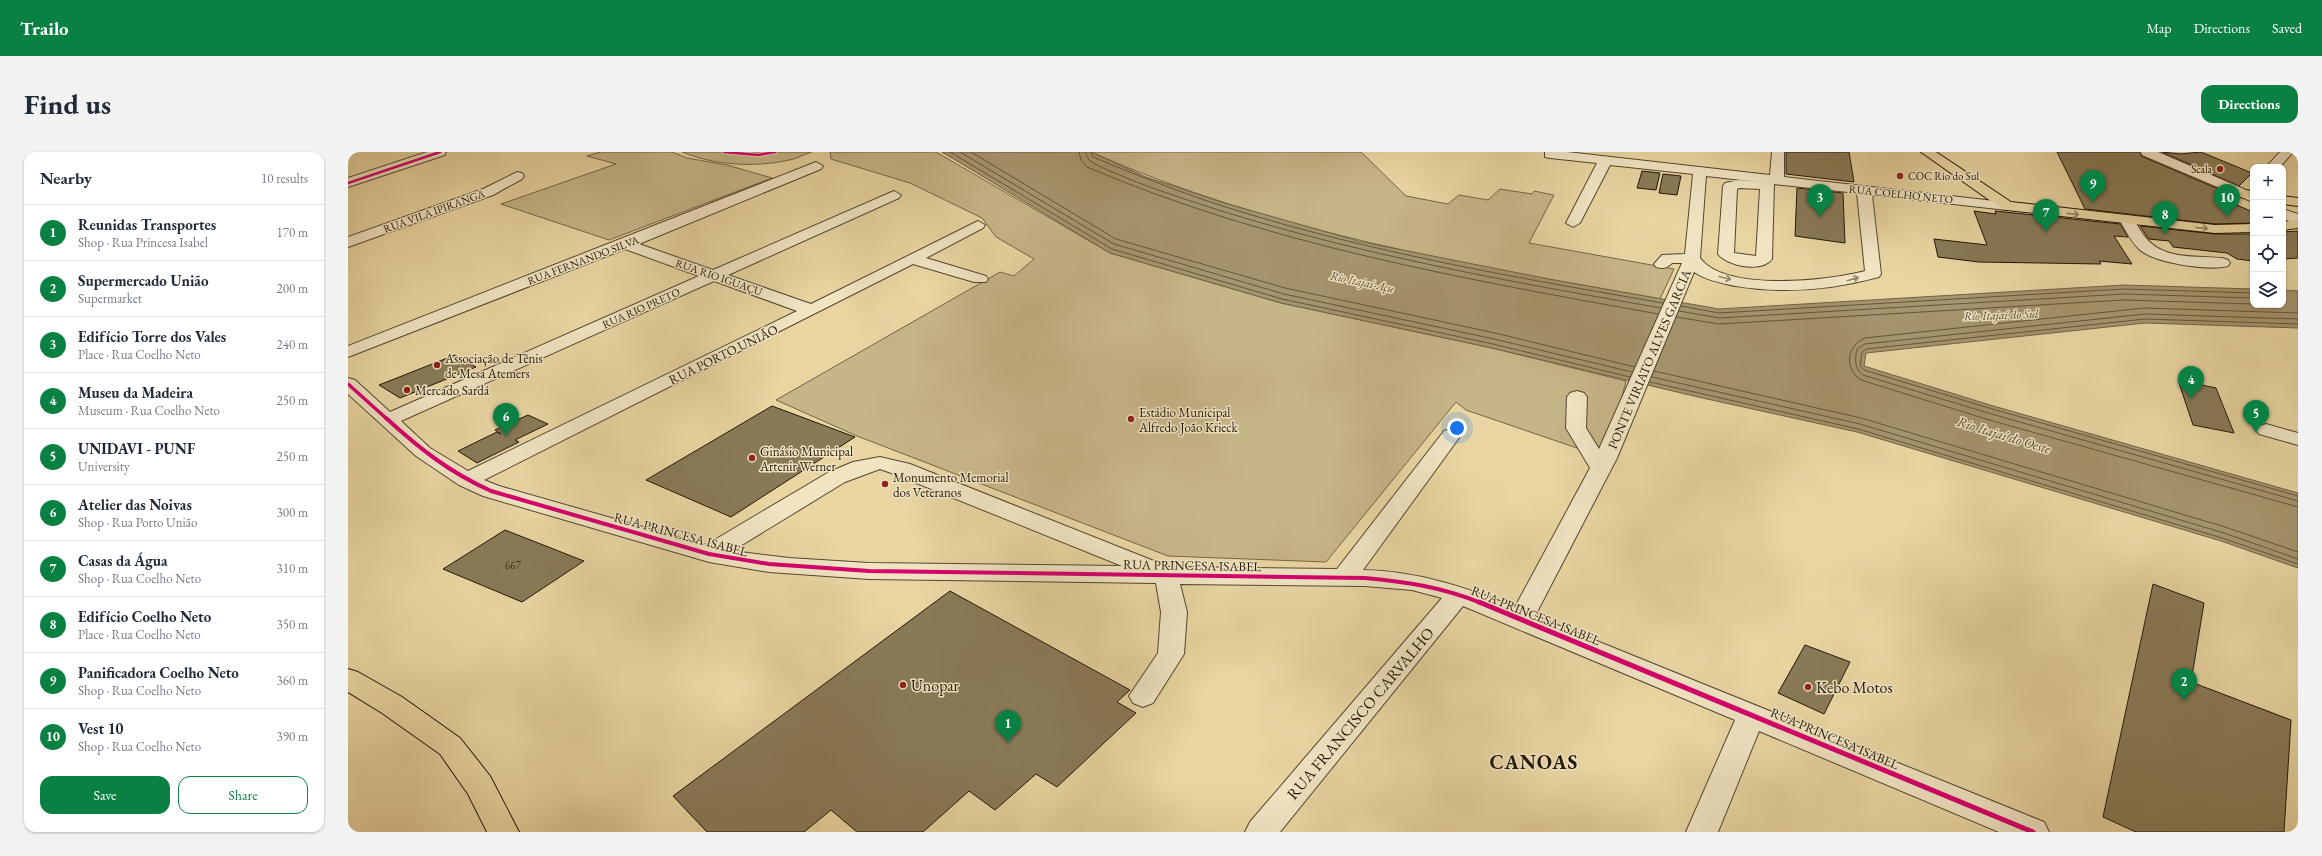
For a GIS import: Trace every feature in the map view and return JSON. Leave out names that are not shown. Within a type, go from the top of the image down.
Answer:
[{"type":"main road","points":[[1927,152],[2006,206]]},
{"type":"main road","points":[[2286,200],[2298,202]]},
{"type":"main road","name":"RUA COELHO NETO","points":[[2006,206],[2214,229],[2250,228]]},
{"type":"main road","points":[[2286,226],[2298,224]]},
{"type":"main road","points":[[348,679],[392,706],[450,746],[478,785],[503,832]]},
{"type":"street","points":[[348,183],[440,152]]},
{"type":"street","points":[[1770,182],[1730,186],[1726,256],[1763,261],[1770,182],[1778,152]]},
{"type":"street","points":[[2147,152],[2250,193]]},
{"type":"street","points":[[2276,164],[2287,152]]},
{"type":"street","name":"RUA COELHO NETO","points":[[1550,154],[1770,182],[1864,190],[2006,206]]},
{"type":"street","points":[[1573,223],[1605,161]]},
{"type":"street","name":"RUA FERNANDO SILVA","points":[[348,352],[625,244],[816,166]]},
{"type":"street","name":"PONTE VIRIATO ALVES GARCIA","points":[[1521,619],[1603,463],[1692,259],[1700,172]]},
{"type":"street","name":"RUA VILA IPIRANGA","points":[[352,238],[488,192],[518,176]]},
{"type":"street","points":[[1662,264],[1668,258],[1692,259],[1702,270],[1720,277],[1752,284],[1810,285],[1848,281],[1873,274],[1864,190]]},
{"type":"street","name":"RUA RIO PRETO","points":[[388,420],[894,195]]},
{"type":"street","points":[[2286,214],[2298,220]]},
{"type":"street","points":[[2126,219],[2147,248],[2157,253],[2168,256],[2222,263]]},
{"type":"street","name":"RUA PORTO UNIÃO","points":[[467,480],[812,310],[978,225]]},
{"type":"street","name":"RUA RIO IGUAÇU","points":[[625,244],[812,310]]},
{"type":"street","points":[[912,259],[980,278]]},
{"type":"street","name":"RUA PRINCESA ISABEL","points":[[348,384],[423,452],[467,480],[521,501],[709,554],[768,565],[869,571],[1166,575],[1412,582],[1459,594],[1752,714],[2033,832]]},
{"type":"street","points":[[1577,397],[1576,428],[1603,463]]},
{"type":"street","points":[[2266,430],[2298,439]]},
{"type":"street","points":[[1343,579],[1451,435]]},
{"type":"street","points":[[709,554],[837,477],[861,467],[880,464],[902,469],[1166,575],[1174,612],[1171,654],[1143,696]]},
{"type":"street","name":"RUA FRANCISCO CARVALHO","points":[[1261,832],[1459,594]]},
{"type":"street","points":[[1702,832],[1752,714]]},
{"type":"shaded area","points":[[600,152],[672,152],[687,158],[727,165],[772,178],[609,240],[501,204],[616,164],[587,156]]},
{"type":"shaded area","points":[[682,152],[812,152],[792,159],[776,162],[762,164],[734,164],[707,160]]},
{"type":"shaded area","name":"Estádio Municipal Alfredo João Krieck","points":[[830,152],[936,152],[1110,253],[1281,303],[1492,348],[1626,381],[1606,458],[1466,410],[1456,402],[1326,562],[1168,556],[857,436],[776,400],[1000,272],[1014,276],[1034,259],[996,237],[982,218],[910,183],[831,159]]},
{"type":"shaded area","points":[[1091,152],[1361,152],[1406,196],[1448,204],[1459,195],[1488,200],[1500,189],[1532,194],[1534,191],[1554,195],[1529,243],[1674,269],[1660,299],[1443,259],[1299,225],[1229,204],[1159,180]]},
{"type":"water","points":[[942,152],[1091,152],[1146,177],[1224,203],[1362,242],[1554,280],[1719,309],[2124,285],[2250,289],[2250,308],[2286,308],[2286,290],[2298,291],[2298,328],[2145,323],[1866,353],[1864,366],[1990,405],[2298,493],[2298,568],[2221,541],[1857,432],[1698,397],[1492,348],[1281,303],[1110,253]]},
{"type":"building","points":[[1786,152],[1849,152],[1854,182],[1786,174]]},
{"type":"building","points":[[2057,152],[2140,152],[2141,156],[2230,194],[2225,200],[2250,211],[2250,223],[2215,224],[2085,209]]},
{"type":"building","points":[[2162,152],[2181,154],[2201,152],[2250,172],[2250,175],[2239,186]]},
{"type":"building","points":[[1642,171],[1660,173],[1656,190],[1637,188]]},
{"type":"building","points":[[1663,174],[1681,176],[1677,195],[1659,193]]},
{"type":"building","points":[[1797,188],[1843,193],[1845,243],[1795,236]]},
{"type":"building","points":[[1974,211],[1996,214],[1995,211],[2120,224],[2128,237],[2114,236],[2132,264],[2099,261],[2101,264],[1979,262],[1938,257],[1934,239],[1987,245]]},
{"type":"building","points":[[2140,226],[2215,234],[2250,234],[2250,261],[2237,259],[2227,253],[2173,247],[2169,241],[2149,239]]},
{"type":"building","points":[[2298,231],[2298,258],[2286,259],[2286,232]]},
{"type":"building","points":[[455,355],[476,367],[400,398],[379,385]]},
{"type":"building","points":[[2178,380],[2216,388],[2234,433],[2193,425]]},
{"type":"building","name":"Ginásio Municipal Artenir Werner","points":[[772,406],[855,437],[731,517],[646,480]]},
{"type":"building","points":[[528,415],[548,424],[515,440],[519,442],[477,463],[458,451],[497,432],[501,434],[495,430]]},
{"type":"building","points":[[505,530],[584,561],[522,602],[443,569]]},
{"type":"building","points":[[2153,584],[2204,603],[2191,682],[2291,720],[2284,832],[2136,832],[2103,817]]},
{"type":"building","points":[[950,591],[1130,690],[1117,702],[1136,713],[1057,787],[1036,774],[995,810],[969,791],[923,832],[857,832],[831,810],[804,832],[707,832],[673,796]]},
{"type":"building","points":[[1805,645],[1850,662],[1824,714],[1778,693]]},
{"type":"cycle path","points":[[348,183],[440,152]]},
{"type":"cycle path","points":[[724,152],[758,155],[775,152]]},
{"type":"cycle path","points":[[348,384],[423,452],[467,480],[491,491],[709,554],[729,558],[789,566],[869,571],[1365,578],[1412,582],[1459,594],[2033,832]]},
{"type":"place","name":"Scala","points":[[2220,169]]},
{"type":"place","name":"COC Rio do Sul","points":[[1900,176]]},
{"type":"place","name":"Panificadora Coelho Neto","points":[[2093,203]]},
{"type":"place","name":"Edifício Torre dos Vales","points":[[1820,217]]},
{"type":"place","name":"Vest 10","points":[[2227,217]]},
{"type":"place","name":"Casas da Água","points":[[2046,232]]},
{"type":"place","name":"Edifício Coelho Neto","points":[[2165,234]]},
{"type":"place","name":"Associação de Tênis de Mesa Atemers","points":[[437,365]]},
{"type":"place","name":"Mercado Sardá","points":[[407,390]]},
{"type":"place","name":"Museu da Madeira","points":[[2191,399]]},
{"type":"place","name":"Estádio Municipal Alfredo João Krieck","points":[[1131,419]]},
{"type":"place","name":"UNIDAVI - PUNF","points":[[2256,433]]},
{"type":"place","name":"Atelier das Noivas","points":[[506,436]]},
{"type":"place","name":"Ginásio Municipal Artenir Werner","points":[[752,458]]},
{"type":"place","name":"Monumento Memorial dos Veteranos","points":[[885,484]]},
{"type":"place","name":"Unopar","points":[[903,685]]},
{"type":"place","name":"Kebo Motos","points":[[1808,687]]},
{"type":"place","name":"Supermercado União","points":[[2184,701]]},
{"type":"place","name":"Reunidas Transportes","points":[[1008,743]]},
{"type":"district","name":"CANOAS","points":[[1534,762]]},
{"type":"water label","name":"Rio Itajaí-Açu","points":[[1362,282]]},
{"type":"water label","name":"Rio Itajaí do Sul","points":[[2001,315]]},
{"type":"water label","name":"Rio Itajaí do Oeste","points":[[2004,435]]}]
